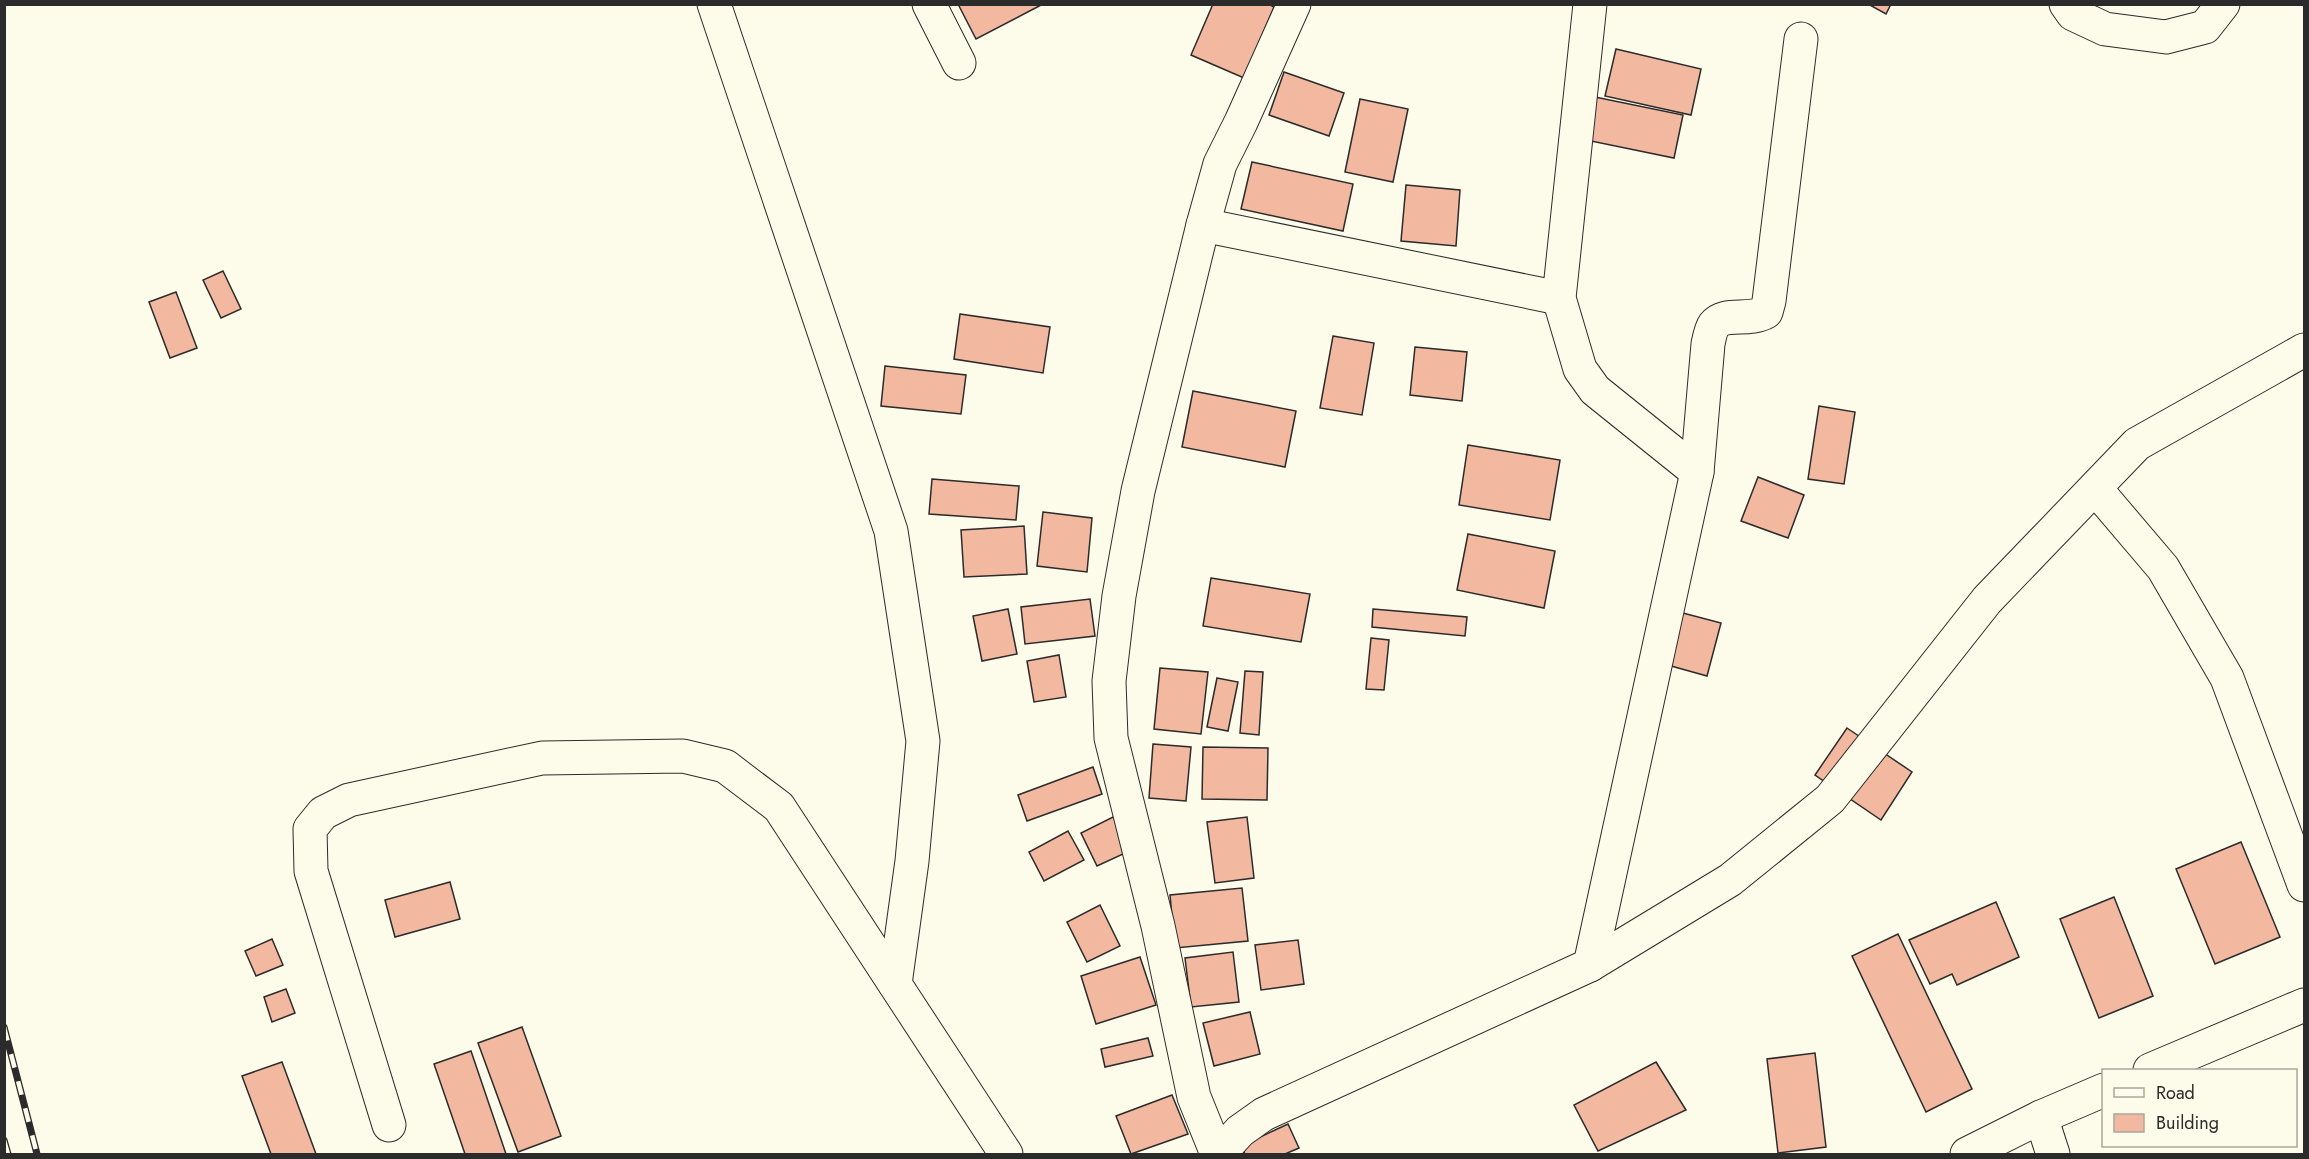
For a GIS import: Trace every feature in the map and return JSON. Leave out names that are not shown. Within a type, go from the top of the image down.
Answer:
[{"type":"street","points":[[714,4],[891,531],[923,741],[912,861],[895,984]]},
{"type":"street","points":[[929,4],[958,63]]},
{"type":"street","points":[[1294,4],[1220,164],[1203,225],[1138,491],[1119,596],[1109,681],[1111,738],[1158,926],[1194,1097],[1218,1155],[1240,1131],[1264,1114],[1590,965],[1730,880],[1830,799],[1987,600],[2137,444],[2304,350]]},
{"type":"street","points":[[1590,4],[1560,298],[1580,369],[1595,390],[1697,472]]},
{"type":"street","points":[[2066,4],[2073,14],[2105,29],[2166,37],[2205,27],[2223,4]]},
{"type":"street","points":[[1590,965],[1697,472],[1707,344],[1714,325],[1726,317],[1756,318],[1766,312],[1769,301],[1801,39]]},
{"type":"street","points":[[1203,225],[1560,298]]},
{"type":"street","points":[[2095,488],[2163,568],[2227,678],[2304,885]]},
{"type":"street","points":[[389,1125],[311,871],[310,829],[323,813],[349,800],[542,758],[683,756],[725,766],[779,807],[1006,1155]]},
{"type":"street","points":[[2155,1069],[2304,1005]]},
{"type":"street","points":[[1967,1155],[2041,1117],[2102,1090]]},
{"type":"street","points":[[2041,1117],[2053,1155]]},
{"type":"building","points":[[958,4],[1043,4],[976,39]]},
{"type":"building","points":[[1213,4],[1268,4],[1274,7],[1244,78],[1191,55]]},
{"type":"building","points":[[1868,4],[1891,4],[1886,14]]},
{"type":"building","points":[[1616,49],[1701,69],[1691,115],[1605,96]]},
{"type":"building","points":[[1284,72],[1344,93],[1329,136],[1269,115]]},
{"type":"building","points":[[1595,97],[1683,115],[1674,158],[1586,140]]},
{"type":"building","points":[[1360,99],[1408,109],[1393,182],[1345,172]]},
{"type":"building","points":[[1252,162],[1353,184],[1343,231],[1241,209]]},
{"type":"building","points":[[1406,185],[1460,190],[1456,246],[1401,241]]},
{"type":"building","points":[[223,271],[241,309],[221,318],[203,280]]},
{"type":"building","points":[[176,292],[197,348],[170,358],[149,302]]},
{"type":"building","points":[[960,314],[1050,327],[1043,373],[954,359]]},
{"type":"building","points":[[1333,336],[1374,343],[1362,415],[1320,408]]},
{"type":"building","points":[[1415,347],[1467,352],[1462,401],[1410,395]]},
{"type":"building","points":[[885,366],[966,375],[961,414],[881,406]]},
{"type":"building","points":[[1193,391],[1296,411],[1285,467],[1182,447]]},
{"type":"building","points":[[1819,406],[1855,412],[1844,484],[1808,479]]},
{"type":"building","points":[[1468,445],[1560,460],[1550,520],[1459,505]]},
{"type":"building","points":[[1758,477],[1804,495],[1788,538],[1741,521]]},
{"type":"building","points":[[932,479],[1019,486],[1016,520],[929,514]]},
{"type":"building","points":[[1043,512],[1092,518],[1087,572],[1037,566]]},
{"type":"building","points":[[1024,526],[1027,574],[964,577],[961,530]]},
{"type":"building","points":[[1468,534],[1555,551],[1544,608],[1457,590]]},
{"type":"building","points":[[1211,578],[1310,594],[1301,642],[1203,626]]},
{"type":"building","points":[[1090,599],[1095,636],[1025,644],[1021,607]]},
{"type":"building","points":[[1660,607],[1721,623],[1707,676],[1646,659]]},
{"type":"building","points":[[1008,609],[1017,654],[982,661],[973,616]]},
{"type":"building","points":[[1373,609],[1467,617],[1465,636],[1372,627]]},
{"type":"building","points":[[1371,638],[1389,640],[1384,690],[1366,689]]},
{"type":"building","points":[[1059,655],[1066,697],[1034,702],[1027,661]]},
{"type":"building","points":[[1160,668],[1208,672],[1201,734],[1154,729]]},
{"type":"building","points":[[1245,671],[1263,672],[1259,735],[1240,733]]},
{"type":"building","points":[[1217,678],[1238,682],[1228,731],[1207,727]]},
{"type":"building","points":[[1847,728],[1912,772],[1881,820],[1815,775]]},
{"type":"building","points":[[1153,744],[1191,747],[1186,801],[1149,798]]},
{"type":"building","points":[[1203,747],[1268,748],[1267,800],[1202,799]]},
{"type":"building","points":[[1093,767],[1102,794],[1027,821],[1018,795]]},
{"type":"building","points":[[1117,815],[1134,849],[1097,866],[1081,833]]},
{"type":"building","points":[[1247,817],[1254,878],[1215,883],[1207,822]]},
{"type":"building","points":[[1068,831],[1084,860],[1044,881],[1029,852]]},
{"type":"building","points":[[2241,842],[2280,937],[2215,964],[2176,869]]},
{"type":"building","points":[[450,882],[460,919],[395,937],[385,900]]},
{"type":"building","points":[[1242,888],[1248,941],[1175,948],[1170,895]]},
{"type":"building","points":[[2114,897],[2153,996],[2099,1018],[2060,919]]},
{"type":"building","points":[[1996,902],[2019,957],[1957,985],[1952,974],[1930,984],[1909,940]]},
{"type":"building","points":[[1100,905],[1120,946],[1087,962],[1067,922]]},
{"type":"building","points":[[1898,934],[1972,1089],[1926,1112],[1852,956]]},
{"type":"building","points":[[272,939],[283,965],[256,976],[245,951]]},
{"type":"building","points":[[1298,940],[1304,984],[1261,990],[1255,945]]},
{"type":"building","points":[[1233,952],[1239,1002],[1191,1007],[1185,958]]},
{"type":"building","points":[[1140,957],[1156,1005],[1096,1024],[1081,976]]},
{"type":"building","points":[[286,989],[295,1013],[272,1022],[264,997]]},
{"type":"building","points":[[1250,1012],[1260,1054],[1214,1066],[1203,1023]]},
{"type":"building","points":[[522,1027],[561,1136],[518,1152],[478,1043]]},
{"type":"building","points":[[1148,1038],[1153,1056],[1105,1067],[1101,1049]]},
{"type":"building","points":[[471,1051],[506,1154],[465,1154],[434,1064]]},
{"type":"building","points":[[1815,1053],[1826,1147],[1778,1153],[1767,1059]]},
{"type":"building","points":[[282,1062],[316,1154],[271,1154],[242,1076]]},
{"type":"building","points":[[1656,1062],[1686,1110],[1598,1151],[1574,1105]]},
{"type":"building","points":[[1172,1095],[1188,1134],[1131,1154],[1116,1116]]},
{"type":"building","points":[[1288,1124],[1299,1148],[1285,1154],[1245,1154],[1241,1146]]},
{"type":"railway","points":[[4,1027],[37,1154]]},
{"type":"railway","points":[[4,1140],[8,1154]]}]
